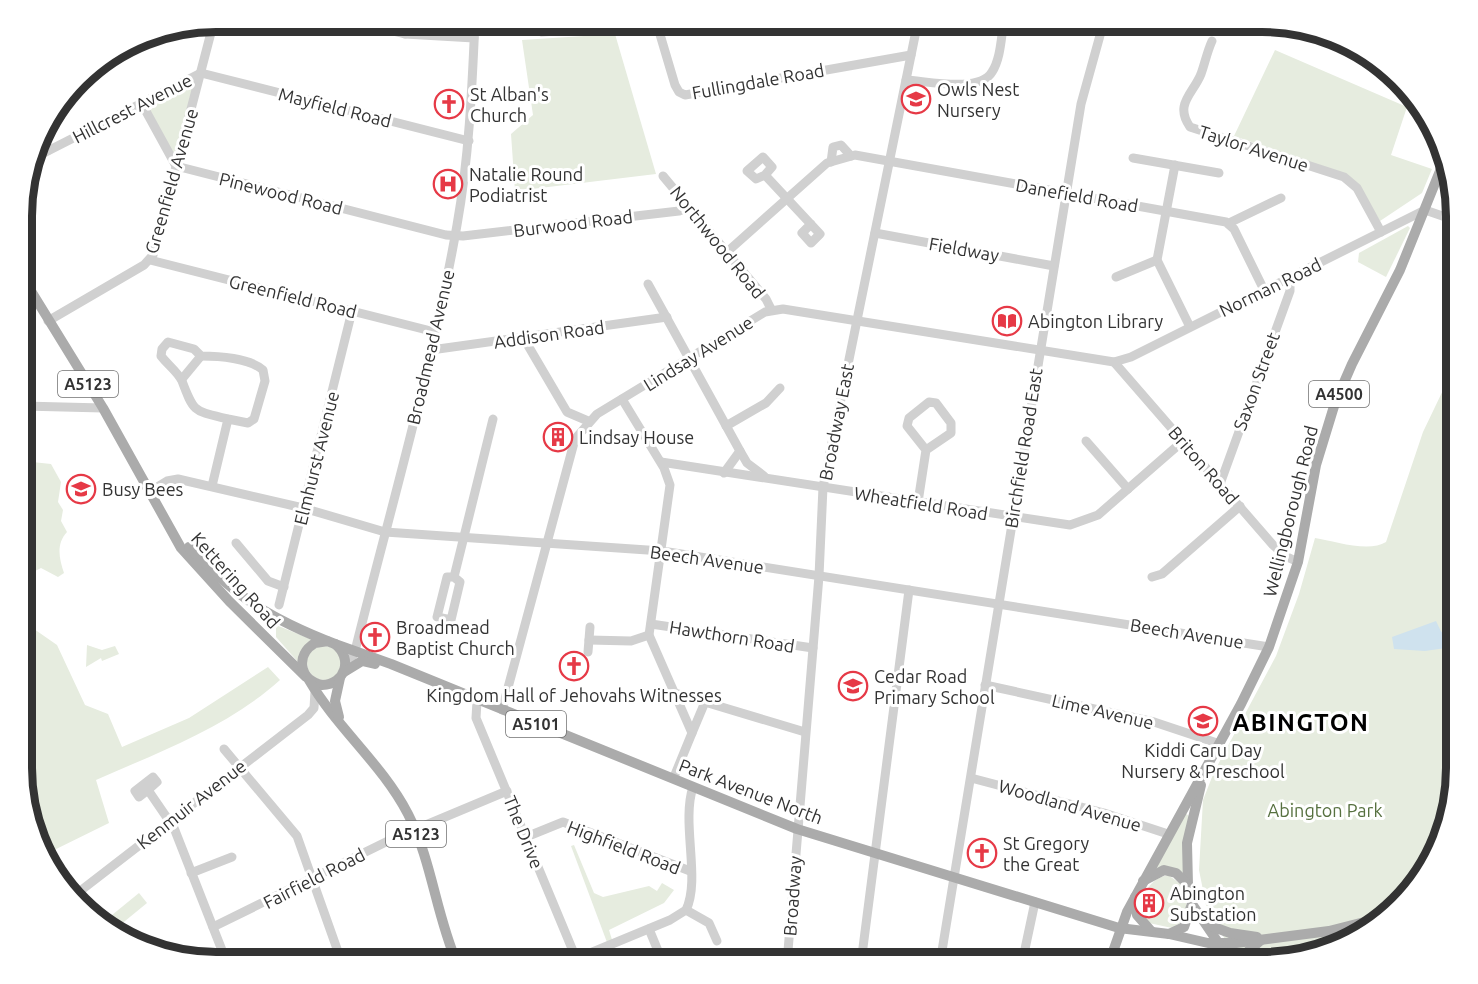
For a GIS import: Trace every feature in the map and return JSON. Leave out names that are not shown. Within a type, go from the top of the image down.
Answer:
[{"type":"main road","name":"Wellingborough Road","points":[[1168,834],[1220,744],[1269,647],[1298,562],[1317,465],[1335,403],[1352,364],[1400,270],[1440,170]]},
{"type":"main road","name":"Kettering Road","points":[[31,292],[103,408],[173,532],[194,563],[310,682],[392,787],[414,829],[454,953]]},
{"type":"main road","name":"Kettering Road","points":[[173,532],[238,595],[275,618],[331,643]]},
{"type":"main road","name":"Kettering Road","points":[[275,618],[272,634],[277,648]]},
{"type":"main road","points":[[315,643],[331,643],[345,659],[342,676],[322,685],[310,682],[301,663],[304,651],[315,643]]},
{"type":"main road","name":"Park Avenue North","points":[[331,643],[399,668],[662,775],[674,777],[693,788],[797,829],[1100,922]]},
{"type":"main road","name":"Park Avenue North","points":[[342,676],[362,661],[399,668]]},
{"type":"main road","name":"Kettering Road","points":[[341,722],[335,701],[342,676]]},
{"type":"main road","name":"Wellingborough Road","points":[[1207,767],[1188,833],[1188,885],[1192,904],[1226,952]]},
{"type":"main road","name":"A4500","points":[[1135,897],[1168,834]]},
{"type":"main road","points":[[1143,881],[1158,872],[1172,871],[1188,885]]},
{"type":"main road","points":[[1113,952],[1119,928],[1135,897]]},
{"type":"main road","points":[[1135,897],[1137,915],[1151,931]]},
{"type":"main road","points":[[1169,934],[1184,927],[1192,904]]},
{"type":"main road","points":[[1100,922],[1116,921],[1127,912]]},
{"type":"main road","points":[[1100,922],[1111,932],[1115,946]]},
{"type":"main road","name":"A5101","points":[[1100,922],[1119,928],[1151,931]]},
{"type":"main road","points":[[1202,942],[1221,944],[1263,940],[1329,931],[1362,923]]},
{"type":"main road","points":[[1205,924],[1263,940]]},
{"type":"main road","points":[[1115,946],[1123,935],[1133,929]]},
{"type":"main road","name":"A4500","points":[[1151,931],[1202,942],[1217,952]]},
{"type":"main road","points":[[1248,952],[1250,948],[1263,940]]},
{"type":"street","name":"Broadway East","points":[[797,829],[819,576],[824,487],[916,31]]},
{"type":"street","points":[[906,80],[972,84],[986,79],[995,67],[1002,31]]},
{"type":"street","name":"Birchfield Road East","points":[[942,952],[997,603],[1081,104],[1101,31]]},
{"type":"street","name":"Greenfield Avenue","points":[[48,321],[150,260],[211,32]]},
{"type":"street","points":[[396,32],[474,38]]},
{"type":"street","name":"Broadmead Avenue","points":[[342,676],[355,651],[435,332],[455,236],[468,141],[474,32]]},
{"type":"street","name":"Fullingdale Road","points":[[659,32],[677,89],[685,95],[911,55]]},
{"type":"street","name":"Taylor Avenue","points":[[1212,41],[1199,78],[1185,99],[1184,114],[1190,127],[1344,177],[1357,189],[1381,232]]},
{"type":"street","name":"Hillcrest Avenue","points":[[42,154],[201,73]]},
{"type":"street","name":"Mayfield Road","points":[[201,73],[468,141]]},
{"type":"street","points":[[142,104],[177,166]]},
{"type":"street","points":[[46,145],[49,150]]},
{"type":"street","name":"Danefield Road","points":[[727,252],[831,162],[833,147],[841,145],[851,156],[1066,192],[1229,223]]},
{"type":"street","points":[[1133,158],[1219,173]]},
{"type":"street","points":[[1176,165],[1157,260],[1191,327]]},
{"type":"street","name":"Pinewood Road","points":[[177,166],[455,236]]},
{"type":"street","points":[[765,175],[811,224]]},
{"type":"street","name":"Northwood Road","points":[[663,176],[771,309]]},
{"type":"street","points":[[1264,290],[1229,223],[1281,198]]},
{"type":"street","name":"Burwood Road","points":[[455,236],[679,211],[690,207]]},
{"type":"street","points":[[1425,210],[1446,217]]},
{"type":"street","name":"Norman Road","points":[[1114,362],[1131,357],[1425,210]]},
{"type":"street","name":"Fieldway","points":[[875,233],[1054,266]]},
{"type":"street","name":"Greenfield Road","points":[[150,260],[435,332]]},
{"type":"street","points":[[1116,277],[1157,260]]},
{"type":"street","name":"Saxon Street","points":[[1220,484],[1290,291],[1290,277]]},
{"type":"street","points":[[648,284],[747,463],[764,476]]},
{"type":"street","name":"Lindsay Avenue","points":[[502,710],[572,444],[588,421],[771,309],[1114,362]]},
{"type":"street","name":"Elmhurst Avenue","points":[[279,605],[352,311]]},
{"type":"street","name":"Addison Road","points":[[430,350],[667,317]]},
{"type":"street","points":[[523,337],[567,412],[588,421]]},
{"type":"street","points":[[175,342],[194,349],[201,356],[215,356],[255,365],[263,370],[265,381],[254,419],[248,423],[194,408],[187,398],[182,379],[161,356],[164,345],[175,342]]},
{"type":"street","points":[[182,379],[201,356]]},
{"type":"street","name":"Briton Road","points":[[1114,362],[1280,551],[1298,562]]},
{"type":"street","points":[[726,426],[766,403],[780,388]]},
{"type":"street","points":[[622,399],[669,477],[671,490],[649,635],[692,734]]},
{"type":"street","points":[[918,502],[926,450],[908,426],[909,418],[929,402],[936,403],[951,423],[951,433],[926,450]]},
{"type":"street","points":[[31,406],[93,410],[103,408]]},
{"type":"street","points":[[212,486],[228,419]]},
{"type":"street","points":[[454,577],[493,419]]},
{"type":"street","points":[[1086,441],[1128,489]]},
{"type":"street","name":"Wheatfield Road","points":[[661,462],[1075,525],[1098,515],[1183,441]]},
{"type":"street","points":[[724,473],[740,451]]},
{"type":"street","name":"Beech Avenue","points":[[149,492],[167,481],[178,479],[303,508],[385,531],[662,551],[1269,647]]},
{"type":"street","points":[[1152,577],[1162,574],[1240,506]]},
{"type":"street","points":[[236,543],[268,581],[284,587]]},
{"type":"street","points":[[862,952],[909,590]]},
{"type":"street","name":"Hawthorn Road","points":[[651,624],[813,648]]},
{"type":"street","points":[[588,652],[590,627]]},
{"type":"street","points":[[589,640],[631,641],[640,636],[649,635]]},
{"type":"street","name":"Kenmuir Avenue","points":[[79,892],[239,766],[326,704],[342,676]]},
{"type":"street","points":[[308,715],[314,708],[310,682]]},
{"type":"street","name":"Lime Avenue","points":[[985,685],[1154,722],[1220,744]]},
{"type":"street","points":[[675,693],[805,732]]},
{"type":"street","name":"The Drive","points":[[477,700],[476,718],[574,953]]},
{"type":"street","points":[[674,777],[705,702]]},
{"type":"street","points":[[224,749],[297,836],[339,953]]},
{"type":"street","name":"Woodland Avenue","points":[[970,778],[1104,813],[1168,834]]},
{"type":"street","points":[[596,953],[676,917],[686,910],[689,900],[690,871],[689,804],[693,788]]},
{"type":"street","points":[[148,790],[170,820],[223,953]]},
{"type":"street","name":"Fairfield Road","points":[[213,927],[414,829],[507,791]]},
{"type":"street","name":"Highfield Road","points":[[526,837],[563,822],[690,871]]},
{"type":"street","name":"Broadway","points":[[789,952],[797,829]]},
{"type":"street","points":[[191,873],[232,857]]},
{"type":"street","points":[[1024,952],[1035,902]]},
{"type":"street","points":[[686,910],[710,922],[717,941]]},
{"type":"street","points":[[649,929],[659,953]]},
{"type":"green space","points":[[615,34],[656,174],[515,191],[511,134],[533,115],[522,40]]},
{"type":"green space","points":[[1275,50],[1407,107],[1391,155],[1432,169],[1422,193],[1380,221],[1361,190],[1336,171],[1234,136]]},
{"type":"green space","points":[[201,73],[176,166],[142,104]]},
{"type":"green space","points":[[1408,226],[1410,228],[1386,277],[1358,262],[1359,253]]},
{"type":"green space","name":"Abington Park","points":[[1446,384],[1446,780],[1437,828],[1428,850],[1415,871],[1393,899],[1354,928],[1310,946],[1286,951],[1236,952],[1212,923],[1214,916],[1206,905],[1199,870],[1203,800],[1214,772],[1276,656],[1299,594],[1315,538],[1361,546],[1379,545],[1386,542],[1423,432]]},
{"type":"green space","points":[[31,462],[51,464],[61,482],[58,502],[63,510],[61,521],[67,532],[60,546],[64,573],[58,577],[41,568],[31,573]]},
{"type":"green space","points":[[31,621],[34,629],[57,645],[85,705],[108,714],[122,747],[189,718],[268,667],[280,680],[260,697],[216,725],[96,780],[109,823],[51,852],[41,828],[33,792],[31,768]]},
{"type":"green space","points":[[276,625],[313,640],[298,662],[276,637]]},
{"type":"green space","points":[[87,645],[102,650],[115,646],[119,654],[102,661],[101,658],[86,667]]},
{"type":"green space","points":[[324,646],[336,651],[341,663],[336,675],[324,680],[312,675],[307,663],[312,651]]},
{"type":"green space","points":[[1185,813],[1189,816],[1185,874],[1154,870]]},
{"type":"green space","points":[[574,845],[594,893],[603,897],[649,886],[657,891],[662,883],[674,890],[664,903],[609,930],[613,943],[608,945],[571,846]]},
{"type":"green space","points":[[1168,875],[1181,884],[1187,907],[1182,922],[1172,928],[1149,923],[1143,909],[1148,887]]},
{"type":"green space","points":[[139,893],[147,903],[120,925],[109,918]]},
{"type":"water","points":[[1436,621],[1446,642],[1446,648],[1425,651],[1394,649],[1392,637]]},
{"type":"waterway","points":[[1442,633],[1446,631]]},
{"type":"place","name":"Owls Nest Nursery","points":[[916,99]]},
{"type":"place","name":"St Alban's Church","points":[[449,104]]},
{"type":"place","name":"Natalie Round Podiatrist","points":[[448,184]]},
{"type":"place","name":"Abington Library","points":[[1007,321]]},
{"type":"place","name":"Lindsay House","points":[[558,437]]},
{"type":"place","name":"Busy Bees","points":[[81,489]]},
{"type":"place","name":"Broadmead Baptist Church","points":[[375,637]]},
{"type":"place","name":"Kingdom Hall of Jehovahs Witnesses","points":[[574,666]]},
{"type":"place","name":"Cedar Road Primary School","points":[[853,686]]},
{"type":"place","name":"Kiddi Caru Day Nursery & Preschool","points":[[1203,721]]},
{"type":"place","name":"St Gregory the Great","points":[[982,853]]},
{"type":"place","name":"Abington Substation","points":[[1149,903]]},
{"type":"district","name":"ABINGTON","points":[[1301,722]]}]
